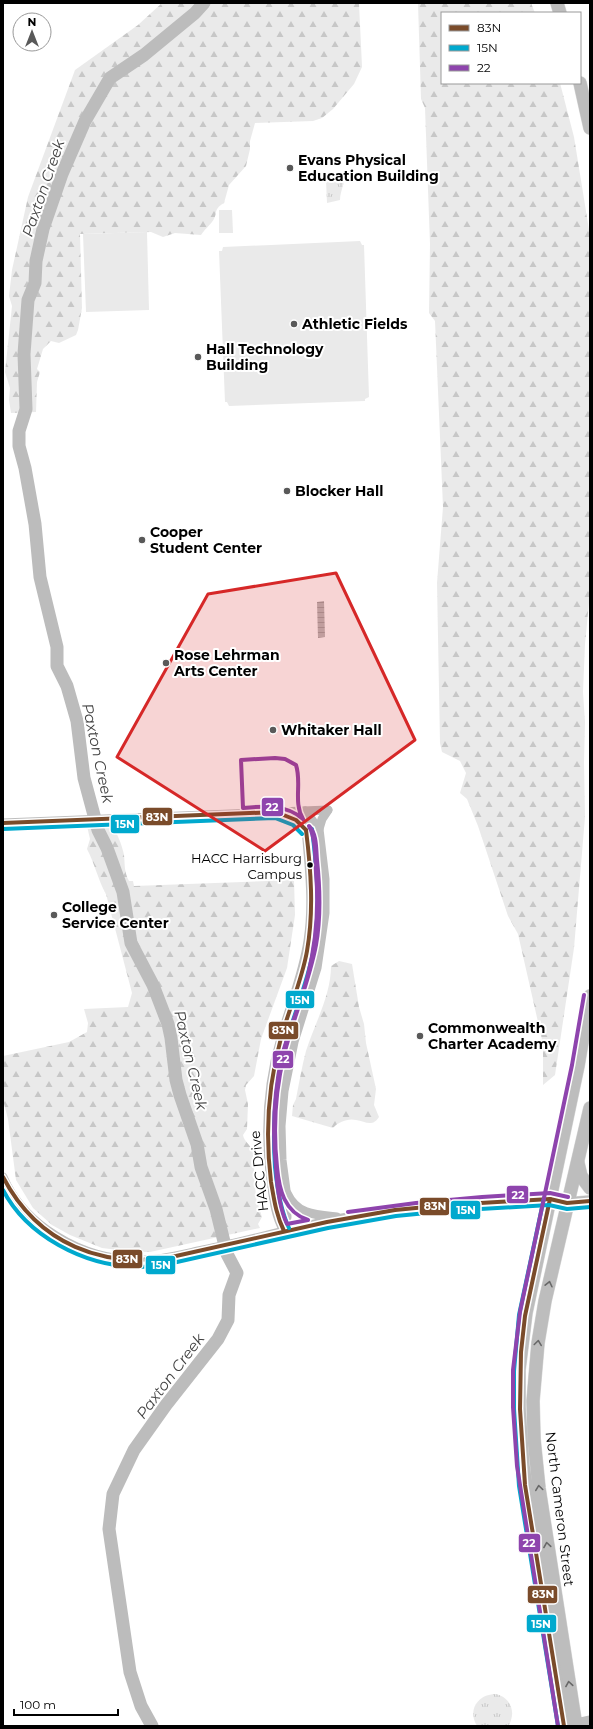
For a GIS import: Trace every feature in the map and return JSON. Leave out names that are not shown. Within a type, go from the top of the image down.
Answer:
[{"type":"highway","points":[[580,84],[590,128]]},
{"type":"highway","name":"North Cameron Street","points":[[570,1724],[525,1485],[519,1407],[519,1370],[523,1332],[578,1066],[590,996]]},
{"type":"highway","name":"North Cameron Street","points":[[570,1724],[535,1457],[533,1420],[534,1382],[538,1343],[545,1301],[590,1108]]},
{"type":"highway","points":[[578,1163],[580,1176],[590,1188]]},
{"type":"main road","points":[[550,1199],[567,1203],[590,1200]]},
{"type":"street","points":[[3,823],[328,810],[322,819],[319,829]]},
{"type":"street","points":[[305,811],[319,829]]},
{"type":"street","name":"HACC Drive","points":[[284,1231],[278,1220],[273,1193],[269,1161],[268,1126],[270,1090],[276,1055],[300,980],[310,929],[311,880],[305,811]]},
{"type":"street","points":[[276,812],[296,820],[306,830]]},
{"type":"street","name":"HACC Drive","points":[[284,1231],[286,1217],[286,1190],[282,1143],[284,1091],[293,1047],[317,968],[323,930],[325,879],[319,829]]},
{"type":"street","points":[[3,1177],[12,1193],[31,1216],[54,1235],[80,1248],[104,1256],[128,1260],[151,1260],[215,1248],[346,1218],[396,1210],[447,1205],[550,1199]]},
{"type":"street","name":"HACC Drive","points":[[286,1190],[293,1203],[305,1212],[346,1218]]},
{"type":"street","points":[[570,1724],[590,1720]]},
{"type":"highlighted area","points":[[336,573],[415,740],[265,851],[117,757],[208,594]]},
{"type":"green space","points":[[162,3],[359,3],[362,67],[354,84],[333,109],[322,118],[313,121],[255,123],[250,141],[250,149],[246,166],[229,185],[224,203],[220,205],[214,219],[201,235],[175,233],[163,237],[151,232],[80,234],[82,308],[78,330],[76,335],[59,343],[51,341],[43,349],[37,369],[40,372],[37,382],[36,412],[11,413],[9,400],[10,388],[5,372],[12,306],[9,296],[12,270],[28,197],[75,70],[138,25]]},
{"type":"green space","points":[[418,3],[531,3],[535,12],[441,12],[441,84],[560,84],[574,137],[590,236],[589,603],[585,644],[583,692],[585,722],[585,817],[574,948],[555,1075],[543,1085],[543,1044],[518,934],[508,916],[478,826],[467,799],[460,793],[466,773],[460,761],[442,752],[440,743],[437,583],[443,507],[435,321],[429,313],[430,244],[425,108],[421,99]]},
{"type":"green space","points":[[336,172],[344,174],[344,183],[340,200],[327,203],[326,180],[329,175],[336,174]]},
{"type":"green space","points":[[219,210],[232,210],[233,233],[219,233]]},
{"type":"green space","points":[[147,232],[149,310],[86,312],[83,234]]},
{"type":"green space","name":"Athletic Fields","points":[[360,241],[362,245],[364,245],[369,397],[365,399],[365,401],[229,406],[227,402],[225,402],[219,251],[222,251],[223,247]]},
{"type":"green space","points":[[112,824],[123,851],[126,875],[129,881],[133,881],[134,886],[294,880],[295,915],[287,968],[261,1039],[254,1076],[246,1085],[245,1090],[248,1104],[247,1129],[243,1135],[253,1153],[256,1198],[262,1217],[258,1224],[260,1228],[150,1252],[135,1252],[102,1248],[70,1235],[52,1225],[33,1208],[16,1180],[8,1119],[3,1100],[3,1056],[69,1042],[87,1032],[88,1023],[84,1009],[128,1007],[132,993],[106,894],[87,849],[90,839],[87,826]]},
{"type":"green space","points":[[339,961],[352,964],[359,1007],[364,1024],[366,1043],[376,1089],[374,1105],[379,1117],[371,1123],[347,1120],[333,1128],[292,1116],[293,1105],[296,1099],[306,1051],[322,1009],[328,988],[331,966]]},
{"type":"green space","points":[[496,1694],[509,1702],[511,1706],[512,1715],[509,1725],[477,1726],[473,1714],[476,1704],[484,1697]]},
{"type":"shaded area","points":[[324,601],[325,637],[318,638],[317,602]]},
{"type":"waterway","name":"Paxton Creek","points":[[152,1726],[141,1706],[130,1672],[109,1529],[113,1494],[134,1450],[166,1405],[218,1339],[228,1320],[229,1295],[237,1273],[227,1254],[216,1209],[201,1167],[197,1144],[180,1095],[176,1080],[168,1024],[153,985],[131,943],[123,892],[107,848],[98,830],[84,778],[77,721],[67,686],[57,666],[57,647],[40,577],[35,524],[25,468],[19,446],[19,431],[26,409],[24,354],[28,300],[35,283],[36,261],[43,229],[62,174],[85,121],[110,78],[144,55],[195,13],[204,3]]},
{"type":"transit line","name":"22","points":[[275,758],[285,759],[296,765],[298,772],[298,799],[300,813],[303,819],[282,808],[243,808],[241,760],[275,758]]},
{"type":"transit line","name":"83N","points":[[3,823],[276,812],[296,820],[306,830]]},
{"type":"transit line","name":"15N","points":[[3,829],[275,818],[293,825],[302,834]]},
{"type":"transit line","name":"22","points":[[309,826],[315,837],[319,881],[320,902],[318,934],[313,959],[284,1055],[277,1097],[275,1125],[277,1167],[281,1191],[288,1206],[300,1216],[308,1220],[287,1224],[280,1204],[278,1190],[274,1140],[274,1112],[282,1056],[305,985],[311,963],[315,937],[317,886],[314,843],[309,826]]},
{"type":"transit line","name":"15N","points":[[289,1228],[279,1198],[275,1167],[274,1119],[277,1087],[283,1056],[290,1029],[308,975],[317,923],[318,907],[312,829]]},
{"type":"transit line","name":"83N","points":[[284,1231],[277,1213],[271,1182],[268,1127],[273,1073],[284,1027],[302,973],[309,936],[311,890],[306,830]]},
{"type":"transit line","name":"22","points":[[558,1726],[517,1466],[513,1407],[513,1370],[520,1312],[572,1065],[584,995]]},
{"type":"transit line","name":"83N","points":[[3,1177],[17,1200],[35,1220],[54,1235],[75,1247],[98,1255],[123,1259],[149,1259],[176,1256],[327,1222],[395,1210],[447,1205],[550,1199],[567,1203],[590,1201]]},
{"type":"transit line","name":"15N","points":[[3,1190],[13,1206],[26,1221],[58,1245],[96,1261],[135,1267],[172,1263],[328,1228],[396,1216],[447,1211],[549,1205],[567,1209],[590,1207]]},
{"type":"transit line","name":"22","points":[[348,1212],[416,1203],[482,1197],[550,1193],[568,1197]]},
{"type":"transit line","name":"15N","points":[[544,1198],[519,1315],[514,1371],[514,1409],[519,1486],[558,1726]]},
{"type":"transit line","name":"83N","points":[[550,1199],[525,1316],[521,1352],[520,1409],[525,1485],[564,1726]]},
{"type":"place","name":"Evans Physical Education Building","points":[[290,168]]},
{"type":"place","name":"Athletic Fields","points":[[294,324]]},
{"type":"place","name":"Hall Technology Building","points":[[198,357]]},
{"type":"place","name":"Blocker Hall","points":[[287,491]]},
{"type":"place","name":"Cooper Student Center","points":[[142,540]]},
{"type":"place","name":"Rose Lehrman Arts Center","points":[[166,663]]},
{"type":"place","name":"Whitaker Hall","points":[[273,730]]},
{"type":"place","name":"HACC Harrisburg Campus","points":[[310,865]]},
{"type":"place","name":"College Service Center","points":[[54,915]]},
{"type":"place","name":"Commonwealth Charter Academy","points":[[420,1036]]}]
